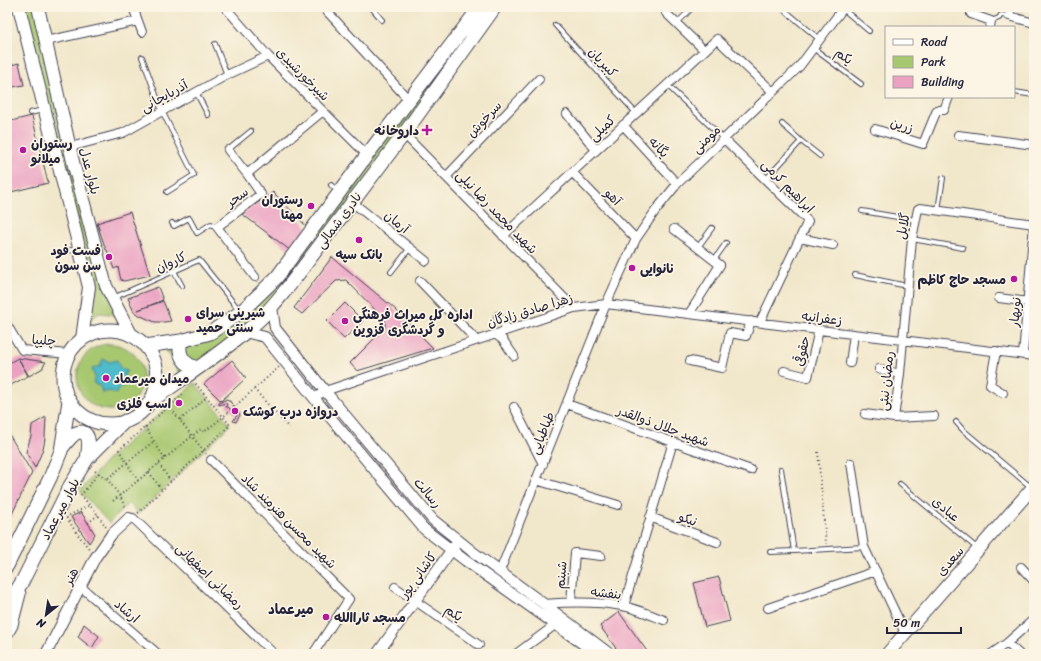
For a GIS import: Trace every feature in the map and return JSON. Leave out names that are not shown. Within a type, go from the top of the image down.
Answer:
[{"type":"main road","points":[[19,7],[89,287],[82,339]]},
{"type":"main road","name":"بلوار عدل","points":[[38,7],[70,147],[106,286],[132,336]]},
{"type":"main road","name":"نادری شمالی","points":[[145,346],[180,341],[210,333],[241,312],[277,277],[335,188],[367,155],[480,7]]},
{"type":"main road","name":"نادری شمالی","points":[[150,402],[246,332],[272,307],[404,134],[495,7]]},
{"type":"main road","points":[[107,330],[116,331],[132,336],[145,346],[153,359],[156,373],[155,388],[150,402],[139,414],[125,421],[109,424],[94,421],[80,413],[69,400],[66,393],[63,377],[69,354],[82,339],[98,332],[107,330]]},
{"type":"main road","points":[[180,341],[179,350],[182,359],[189,365],[198,368]]},
{"type":"main road","name":"بلوار میرعماد","points":[[7,566],[50,478],[62,448],[69,400]]},
{"type":"main road","name":"بلوار میرعماد","points":[[7,606],[22,582],[70,486],[87,459],[125,421]]},
{"type":"main road","points":[[62,448],[75,434],[80,432],[84,433],[88,437],[87,459]]},
{"type":"main road","name":"سعدی","points":[[887,654],[1031,491]]},
{"type":"main road","points":[[7,632],[11,625],[22,582]]},
{"type":"street","points":[[133,7],[142,32]]},
{"type":"street","points":[[322,7],[409,100]]},
{"type":"street","points":[[972,7],[971,14],[990,24]]},
{"type":"street","points":[[1011,7],[1009,16],[1034,23]]},
{"type":"street","name":"شیرخورشیدی","points":[[227,8],[268,56],[367,155]]},
{"type":"street","name":"مومنی","points":[[606,304],[636,239],[656,210],[677,184],[798,67],[843,8]]},
{"type":"street","points":[[666,13],[704,50]]},
{"type":"street","points":[[46,41],[138,21]]},
{"type":"street","name":"کمیلی","points":[[503,236],[717,39],[772,92]]},
{"type":"street","name":"آذربایجانی","points":[[70,147],[122,133],[226,75],[268,56]]},
{"type":"street","name":"سرخوش","points":[[446,177],[539,78]]},
{"type":"street","name":"زرین","points":[[875,129],[923,144],[937,110],[944,110],[948,98]]},
{"type":"street","name":"سحر","points":[[217,227],[261,194],[247,174],[323,111]]},
{"type":"street","points":[[567,114],[596,150]]},
{"type":"street","name":"یگانه","points":[[623,125],[677,184]]},
{"type":"street","name":"شهید محمد رضا نیلی","points":[[404,134],[574,308]]},
{"type":"street","points":[[958,135],[1034,145]]},
{"type":"street","name":"ابراهیم کرمی","points":[[690,361],[722,368],[730,333],[746,336],[756,322],[808,221],[724,138]]},
{"type":"street","points":[[228,150],[247,174]]},
{"type":"street","name":"آهو","points":[[572,172],[636,239]]},
{"type":"street","name":"آرمان","points":[[352,202],[426,261]]},
{"type":"street","name":"گلایل","points":[[902,340],[909,286],[912,239],[918,209],[938,210],[1034,224]]},
{"type":"street","name":"نوبهار","points":[[1023,355],[1030,317],[1028,302],[1034,224]]},
{"type":"street","points":[[217,227],[255,277]]},
{"type":"street","points":[[674,229],[720,265],[689,314]]},
{"type":"street","points":[[800,238],[833,246]]},
{"type":"street","points":[[420,281],[476,340]]},
{"type":"street","points":[[998,298],[1028,302]]},
{"type":"street","name":"زهرا صادق زادگان","points":[[314,398],[325,391],[574,308],[606,304]]},
{"type":"street","name":"زعفرانیه","points":[[606,304],[1034,356]]},
{"type":"street","name":"طباطبایی","points":[[500,571],[606,304]]},
{"type":"street","name":"رسالت","points":[[272,307],[275,328],[325,391],[434,520],[458,540],[610,654]]},
{"type":"street","points":[[498,316],[508,330]]},
{"type":"street","name":"چلیپا","points":[[7,325],[22,350],[69,354]]},
{"type":"street","name":"حقوقی","points":[[784,371],[808,377],[819,330]]},
{"type":"street","name":"رسالت","points":[[246,332],[265,337],[424,529],[596,654]]},
{"type":"street","points":[[495,334],[503,340],[514,356]]},
{"type":"street","points":[[850,363],[854,334]]},
{"type":"street","name":"رمضان نبئی","points":[[865,414],[894,418],[900,374],[902,340]]},
{"type":"street","points":[[996,352],[990,385],[1003,393]]},
{"type":"street","points":[[879,369],[900,374]]},
{"type":"street","name":"شهید جلال ذوالقدر","points":[[567,404],[752,470]]},
{"type":"street","points":[[514,407],[543,464]]},
{"type":"street","points":[[894,418],[934,416]]},
{"type":"street","points":[[624,606],[673,442]]},
{"type":"street","name":"شهید محسن هنرمند شاد","points":[[211,460],[349,599],[313,654]]},
{"type":"street","points":[[851,463],[864,547],[905,633]]},
{"type":"street","points":[[536,480],[618,505]]},
{"type":"street","name":"نیکو","points":[[650,517],[717,542]]},
{"type":"street","name":"هنر","points":[[46,654],[95,558],[111,535],[131,518]]},
{"type":"street","name":"رمضانی اصفهانی","points":[[131,518],[274,654]]},
{"type":"street","name":"کاشانی پور","points":[[377,654],[458,540]]},
{"type":"street","name":"شبنم","points":[[571,602],[575,553],[602,556]]},
{"type":"street","points":[[1021,567],[1034,581]]},
{"type":"street","points":[[768,608],[876,571]]},
{"type":"street","name":"ارشاد","points":[[80,586],[158,654]]},
{"type":"street","name":"یکم","points":[[395,587],[479,646]]},
{"type":"street","name":"بنفشه","points":[[544,604],[571,602],[624,606],[664,620]]},
{"type":"street","points":[[991,654],[1007,643],[1034,619]]},
{"type":"street","points":[[516,654],[555,625]]},
{"type":"street","points":[[1007,643],[1018,654]]},
{"type":"lane","points":[[371,7],[382,20]]},
{"type":"lane","points":[[677,23],[693,7]]},
{"type":"lane","points":[[781,7],[819,39]]},
{"type":"lane","points":[[843,8],[869,30]]},
{"type":"lane","points":[[990,24],[1001,15],[1009,16]]},
{"type":"lane","name":"کبیریان","points":[[555,25],[636,113]]},
{"type":"lane","points":[[215,44],[226,75]]},
{"type":"lane","name":"یکم","points":[[813,48],[861,84]]},
{"type":"lane","points":[[142,57],[162,111],[194,175],[167,192]]},
{"type":"lane","points":[[667,85],[724,138]]},
{"type":"lane","points":[[196,92],[208,115]]},
{"type":"lane","points":[[1015,92],[1034,96]]},
{"type":"lane","points":[[30,113],[45,109]]},
{"type":"lane","points":[[782,124],[820,156]]},
{"type":"lane","points":[[228,150],[251,131]]},
{"type":"lane","points":[[766,179],[801,141]]},
{"type":"lane","points":[[938,210],[943,178]]},
{"type":"lane","points":[[862,210],[915,220]]},
{"type":"lane","points":[[172,223],[174,226],[189,218],[197,233],[211,224],[217,227]]},
{"type":"lane","points":[[697,248],[712,228]]},
{"type":"lane","points":[[912,239],[963,248]]},
{"type":"lane","points":[[714,260],[726,243]]},
{"type":"lane","points":[[66,251],[79,248]]},
{"type":"lane","points":[[391,272],[410,248]]},
{"type":"lane","name":"کاروان","points":[[113,298],[199,260],[241,312]]},
{"type":"lane","points":[[174,271],[182,286]]},
{"type":"lane","points":[[855,275],[909,286]]},
{"type":"lane","points":[[956,422],[1031,491]]},
{"type":"lane","points":[[781,468],[794,551]]},
{"type":"lane","name":"عبادی","points":[[900,484],[978,550]]},
{"type":"lane","points":[[770,552],[864,547]]},
{"type":"lane","points":[[999,654],[1007,643]]},
{"type":"path","points":[[114,501],[201,429],[204,432],[223,417],[285,362]]},
{"type":"path","points":[[95,471],[106,479],[120,496],[131,518],[230,425],[195,383],[190,388]]},
{"type":"path","points":[[254,390],[288,428]]},
{"type":"path","points":[[138,481],[119,450],[185,392]]},
{"type":"path","points":[[180,420],[207,397]]},
{"type":"path","points":[[169,406],[211,460]]},
{"type":"path","points":[[145,427],[165,459]]},
{"type":"path","points":[[106,479],[154,441]]},
{"type":"path","points":[[818,452],[827,549]]},
{"type":"path","points":[[159,464],[171,482]]},
{"type":"path","points":[[149,472],[162,490]]},
{"type":"path","points":[[99,473],[81,495],[104,524]]},
{"type":"path","points":[[70,515],[90,505]]},
{"type":"path","points":[[88,523],[98,515]]},
{"type":"path","points":[[67,518],[95,558]]},
{"type":"path","points":[[76,532],[80,530]]},
{"type":"green space","points":[[19,7],[38,7],[106,286],[123,319],[110,314],[99,313],[85,322],[89,287]]},
{"type":"green space","points":[[480,7],[491,13],[289,286],[181,379],[173,360],[161,344],[210,333],[277,277]]},
{"type":"green space","points":[[103,344],[117,344],[129,349],[138,358],[143,370],[141,390],[134,401],[117,410],[103,410],[91,405],[82,396],[77,384],[77,370],[82,358],[91,349]]},
{"type":"green space","points":[[195,383],[230,425],[138,514],[129,503],[109,523],[80,491],[107,460]]},
{"type":"water","points":[[103,359],[110,362],[117,360],[120,368],[127,371],[123,377],[126,385],[119,388],[116,394],[110,391],[102,393],[100,386],[93,383],[95,377],[92,369],[100,366]]},
{"type":"building","points":[[19,63],[24,85],[7,88],[7,66]]},
{"type":"building","points":[[32,116],[48,183],[7,193],[7,122]]},
{"type":"building","points":[[273,192],[308,228],[291,251],[242,214]]},
{"type":"building","points":[[130,212],[150,275],[124,281],[121,280],[118,267],[114,269],[97,223]]},
{"type":"building","points":[[332,257],[395,309],[433,348],[357,371],[350,363],[385,328],[385,320],[346,280],[336,281],[302,314],[294,308]]},
{"type":"building","points":[[158,287],[163,300],[138,310],[163,301],[171,321],[155,322],[141,316],[134,312],[128,298]]},
{"type":"building","name":"اداره کل میراث فرهنگی و گردشگری قزوین","points":[[345,303],[363,321],[344,339],[327,321]]},
{"type":"building","points":[[18,358],[46,362],[43,368],[29,376]]},
{"type":"building","points":[[18,358],[28,376],[9,386],[7,381],[7,364]]},
{"type":"building","points":[[232,360],[246,378],[221,401],[204,384]]},
{"type":"building","name":"دروازه درب کوشک","points":[[227,399],[239,412],[240,415],[236,422],[233,421],[237,415],[235,413],[233,414],[228,407],[226,407],[226,403],[219,405],[219,403]]},
{"type":"building","points":[[46,417],[44,445],[35,468],[26,452],[31,436],[32,425]]},
{"type":"building","points":[[7,431],[32,473],[7,524]]},
{"type":"building","points":[[81,512],[95,534],[89,543],[71,517]]},
{"type":"building","points":[[719,577],[730,621],[705,627],[694,583]]},
{"type":"building","points":[[619,612],[649,654],[620,654],[600,626]]},
{"type":"building","points":[[84,624],[99,636],[92,648],[78,637]]},
{"type":"place","name":"داروخانه","points":[[427,130]]},
{"type":"place","name":"رستوران میلانو","points":[[23,150]]},
{"type":"place","name":"رستوران مهتا","points":[[311,206]]},
{"type":"place","name":"بانک سپه","points":[[359,240]]},
{"type":"place","name":"فست فود سن سون","points":[[109,257]]},
{"type":"place","name":"نانوایی","points":[[632,268]]},
{"type":"place","name":"مسجد حاج کاظم","points":[[1014,279]]},
{"type":"place","name":"شیرینی سرای سنتی حمید","points":[[188,319]]},
{"type":"place","name":"اداره کل میراث فرهنگی و گردشگری قزوین","points":[[345,321]]},
{"type":"place","name":"میدان میرعماد","points":[[106,378]]},
{"type":"place","name":"اسب فلزی","points":[[179,403]]},
{"type":"place","name":"دروازه درب کوشک","points":[[235,411]]},
{"type":"place","name":"مسجد ثاراالله","points":[[326,617]]},
{"type":"district","name":"میرعماد","points":[[291,609]]}]
